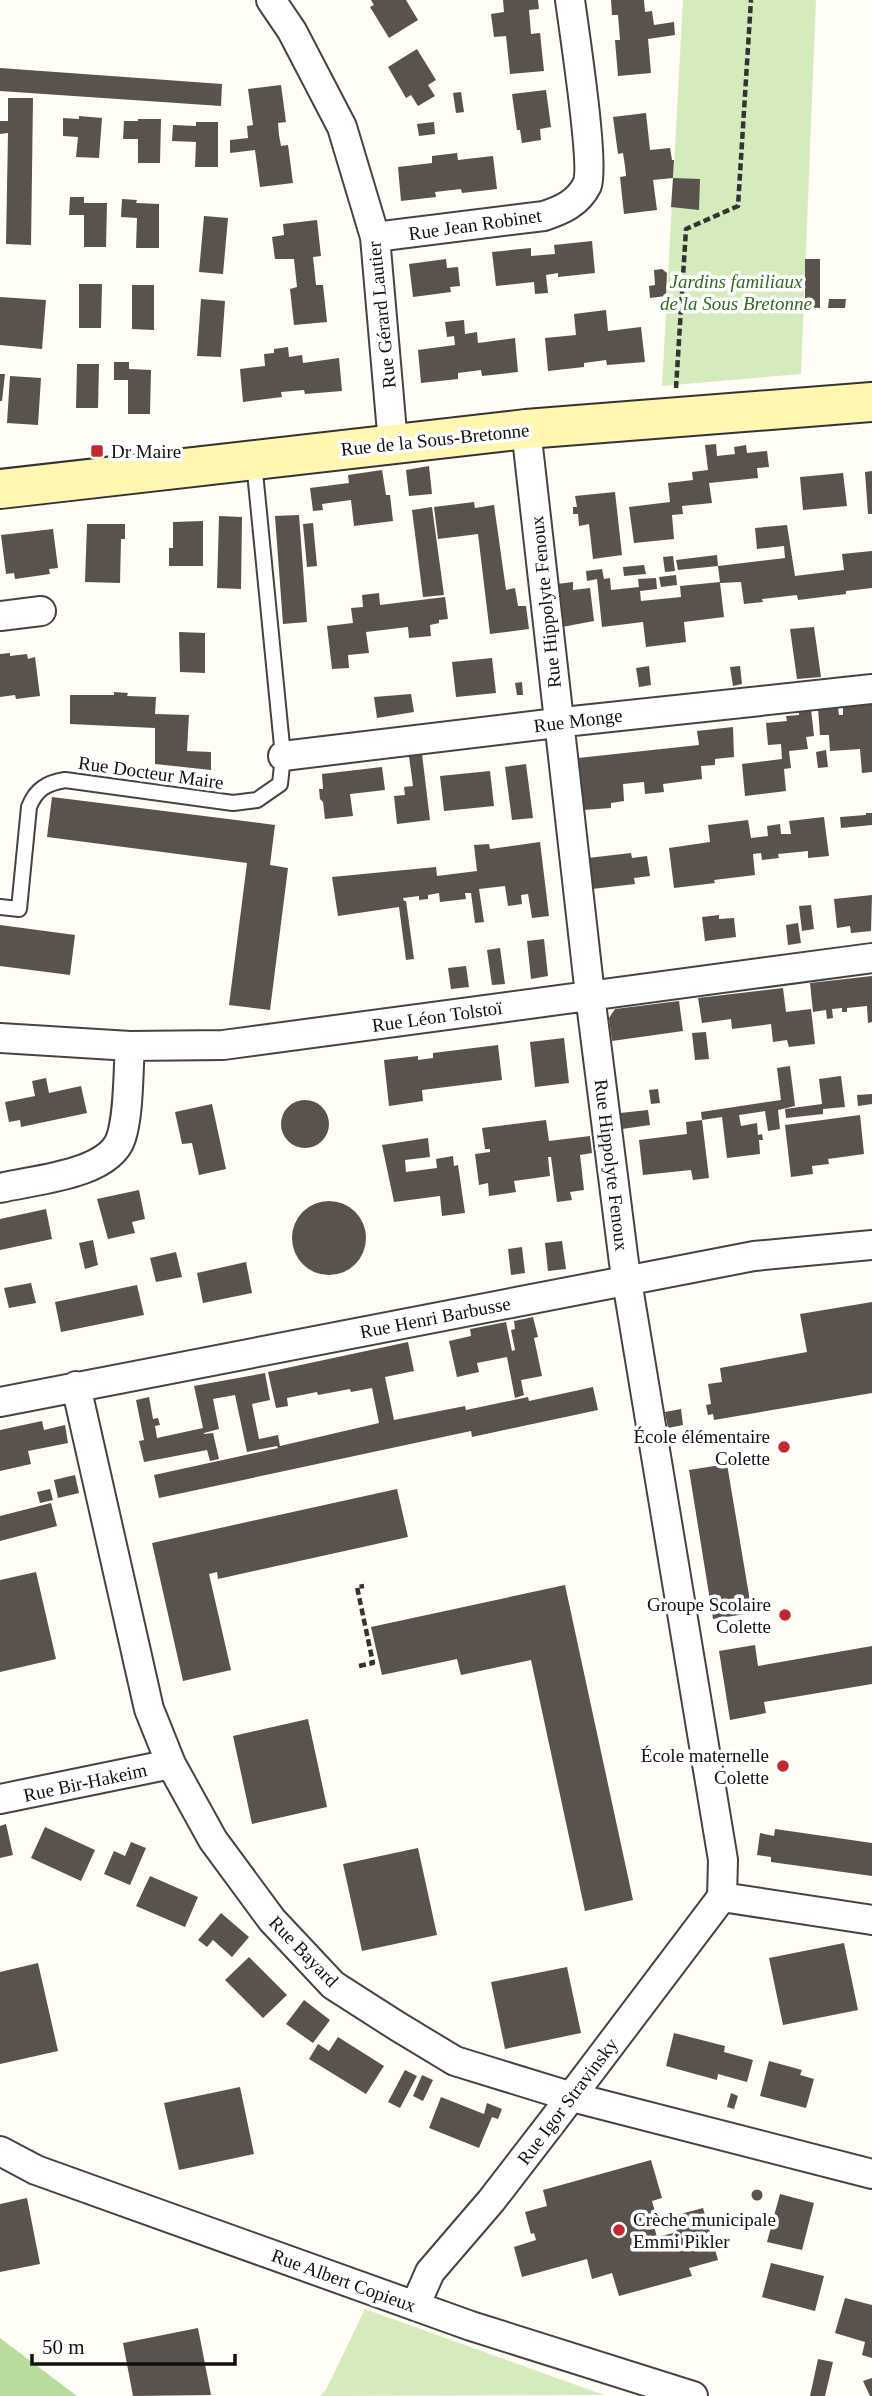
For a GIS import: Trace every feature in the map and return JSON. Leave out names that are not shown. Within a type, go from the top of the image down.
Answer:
[{"type":"street","name":"Rue Gérard Lautier","points":[[271,0],[292,31],[342,127],[375,237],[393,443]]},
{"type":"street","name":"Rue Jean Robinet","points":[[375,237],[544,216],[564,210],[578,197],[588,183],[588,154],[570,0]]},
{"type":"street","name":"Rue de la Sous-Bretonne","points":[[0,489],[526,429],[872,402]]},
{"type":"street","name":"Rue Hippolyte Fenoux","points":[[526,429],[590,996],[627,1281],[723,1860],[722,1897]]},
{"type":"street","points":[[0,616],[41,611]]},
{"type":"street","name":"Rue Monge","points":[[284,756],[559,722],[872,689]]},
{"type":"street","name":"Rue Léon Tolstoï","points":[[0,1038],[130,1046],[223,1045],[872,958]]},
{"type":"street","points":[[0,1188],[86,1169],[111,1154],[121,1140],[124,1126],[130,1046]]},
{"type":"street","name":"Rue Henri Barbusse","points":[[0,1402],[754,1256],[872,1245]]},
{"type":"street","name":"Rue Bayard","points":[[76,1386],[149,1709],[171,1764],[224,1857],[272,1920],[333,1985],[456,2061],[572,2097],[872,2174]]},
{"type":"street","name":"Rue Bir-Hakeim","points":[[0,1799],[171,1764]]},
{"type":"street","points":[[722,1897],[872,1920]]},
{"type":"street","name":"Rue Igor Stravinsky","points":[[415,2306],[430,2272],[491,2201],[572,2097],[722,1897]]},
{"type":"street","name":"Rue Albert Copieux","points":[[0,2151],[36,2170],[415,2306],[693,2396]]},
{"type":"lane","name":"Rue Docteur Maire","points":[[0,907],[19,909],[29,807],[34,794],[50,782],[65,780],[233,803],[257,800],[280,784],[284,756],[253,459]]},
{"type":"path","points":[[674,418],[686,229],[738,206],[751,0]]},
{"type":"path","points":[[359,1666],[373,1662],[357,1587],[364,1586]]},
{"type":"green space","name":"Jardins familiaux de la Sous Bretonne","points":[[683,0],[816,0],[801,374],[662,386]]},
{"type":"green space","points":[[365,2309],[604,2395],[320,2396],[326,2390]]},
{"type":"green space","points":[[0,2338],[77,2396],[0,2396]]},
{"type":"building","points":[[371,0],[406,0],[418,20],[389,38],[370,7],[374,5]]},
{"type":"building","points":[[503,0],[538,0],[539,9],[529,10],[531,34],[540,33],[544,71],[510,74],[506,36],[494,37],[491,14],[504,12]]},
{"type":"building","points":[[611,0],[644,0],[645,12],[652,11],[654,25],[674,22],[675,35],[648,39],[651,73],[618,76],[615,40],[620,40],[618,15],[612,15]]},
{"type":"building","points":[[417,49],[436,80],[428,85],[435,96],[418,106],[411,95],[406,98],[388,67]]},
{"type":"building","points":[[0,68],[222,84],[221,106],[0,91]]},
{"type":"building","points":[[281,85],[286,122],[278,123],[279,135],[281,146],[288,145],[293,183],[260,187],[255,150],[230,153],[230,140],[248,138],[247,126],[253,125],[248,89]]},
{"type":"building","points":[[546,90],[551,127],[540,129],[541,140],[522,143],[520,130],[517,130],[512,94]]},
{"type":"building","points":[[461,92],[464,112],[456,113],[453,93]]},
{"type":"building","points":[[8,98],[33,98],[31,245],[6,244],[8,133],[0,134],[0,121],[8,121]]},
{"type":"building","points":[[646,113],[650,150],[670,148],[674,160],[673,178],[653,180],[657,210],[624,214],[620,177],[626,176],[625,166],[623,153],[618,154],[613,117]]},
{"type":"building","points":[[79,116],[102,118],[99,158],[76,157],[78,137],[63,136],[63,118],[79,119]]},
{"type":"building","points":[[161,119],[160,163],[138,163],[138,139],[123,139],[124,121]]},
{"type":"building","points":[[196,122],[218,122],[218,167],[195,167],[196,142],[172,141],[173,125],[196,126]]},
{"type":"building","points":[[434,122],[435,134],[419,136],[417,124]]},
{"type":"building","points":[[457,153],[458,160],[493,156],[497,189],[462,193],[461,189],[435,192],[436,197],[401,201],[398,167],[432,163],[432,156]]},
{"type":"building","points":[[673,178],[700,179],[699,210],[671,207]]},
{"type":"building","points":[[70,197],[84,197],[84,203],[107,203],[106,247],[84,247],[84,215],[69,215]]},
{"type":"building","points":[[122,199],[159,204],[159,248],[136,248],[137,218],[121,217]]},
{"type":"building","points":[[204,216],[228,218],[223,274],[199,272]]},
{"type":"building","points":[[317,220],[321,256],[313,257],[316,285],[323,285],[327,322],[294,325],[290,289],[297,287],[294,259],[275,259],[272,237],[284,235],[283,224]]},
{"type":"building","points":[[592,241],[595,273],[558,277],[558,273],[546,275],[548,293],[535,294],[534,282],[496,286],[492,252],[531,248],[531,256],[555,254],[554,245]]},
{"type":"building","points":[[446,259],[447,268],[458,267],[460,286],[450,287],[451,292],[413,297],[409,264]]},
{"type":"building","points":[[805,259],[820,259],[820,308],[805,307]]},
{"type":"building","points":[[662,269],[667,273],[666,296],[650,298],[649,286],[655,285],[654,270]]},
{"type":"building","points":[[79,284],[102,284],[101,328],[79,328]]},
{"type":"building","points":[[132,285],[154,285],[154,330],[132,329]]},
{"type":"building","points":[[0,297],[46,300],[42,349],[0,345]]},
{"type":"building","points":[[201,299],[225,301],[221,357],[197,356]]},
{"type":"building","points":[[829,299],[846,299],[845,308],[828,308]]},
{"type":"building","points":[[606,310],[608,331],[641,327],[645,362],[607,365],[606,360],[584,363],[584,367],[548,371],[545,338],[576,335],[574,314]]},
{"type":"building","points":[[464,320],[465,334],[477,332],[478,343],[515,338],[518,372],[482,376],[481,370],[458,373],[458,379],[421,383],[418,350],[455,345],[454,336],[447,337],[445,322]]},
{"type":"building","points":[[288,347],[289,357],[302,355],[303,363],[339,358],[342,391],[305,394],[304,390],[281,392],[282,397],[243,402],[240,369],[265,366],[264,354]]},
{"type":"building","points":[[114,362],[129,362],[129,369],[151,370],[150,414],[128,414],[128,380],[114,380]]},
{"type":"building","points":[[77,364],[99,364],[98,408],[76,408]]},
{"type":"building","points":[[0,374],[5,374],[2,401],[0,401]]},
{"type":"building","points":[[10,376],[41,378],[38,425],[7,423]]},
{"type":"building","points":[[716,444],[717,456],[735,454],[734,447],[746,445],[747,453],[767,451],[769,467],[757,468],[758,478],[709,483],[712,503],[682,506],[683,514],[672,515],[674,539],[634,543],[629,507],[670,502],[668,483],[693,480],[692,472],[708,470],[705,445]]},
{"type":"building","points":[[429,466],[432,494],[409,496],[406,470]]},
{"type":"building","points":[[382,470],[386,495],[390,495],[393,521],[354,526],[351,500],[322,504],[323,510],[313,511],[310,488],[349,483],[348,475]]},
{"type":"building","points":[[872,471],[872,514],[868,514],[865,472]]},
{"type":"building","points":[[843,473],[847,506],[803,510],[800,477]]},
{"type":"building","points":[[615,492],[622,555],[593,559],[589,524],[579,526],[578,514],[573,514],[573,507],[577,507],[575,496]]},
{"type":"building","points":[[474,502],[475,508],[494,505],[506,590],[515,588],[518,606],[526,606],[529,629],[490,634],[478,534],[438,539],[434,507]]},
{"type":"building","points":[[432,507],[444,595],[423,597],[412,510]]},
{"type":"building","points":[[299,515],[307,622],[283,624],[275,516]]},
{"type":"building","points":[[219,516],[242,517],[241,589],[217,588]]},
{"type":"building","points":[[203,521],[203,566],[169,566],[169,548],[173,548],[173,522]]},
{"type":"building","points":[[313,523],[317,566],[307,567],[303,524]]},
{"type":"building","points":[[87,524],[125,524],[125,539],[121,539],[120,583],[85,582]]},
{"type":"building","points":[[787,525],[795,576],[844,570],[842,554],[872,551],[872,588],[798,600],[797,595],[762,599],[763,602],[744,604],[741,582],[720,583],[724,617],[684,622],[686,642],[646,647],[643,622],[602,627],[597,579],[587,581],[586,571],[602,569],[604,579],[610,578],[611,590],[639,587],[638,579],[656,578],[657,589],[640,591],[641,601],[681,597],[680,586],[720,582],[718,566],[785,558],[784,546],[757,549],[755,528]]},
{"type":"building","points":[[53,529],[58,568],[49,569],[50,574],[15,579],[14,573],[6,574],[1,535]]},
{"type":"building","points":[[717,555],[718,566],[678,570],[676,560]]},
{"type":"building","points":[[673,556],[675,571],[665,572],[663,557]]},
{"type":"building","points":[[644,565],[646,574],[624,576],[623,567]]},
{"type":"building","points":[[676,575],[677,585],[661,587],[659,577]]},
{"type":"building","points":[[573,582],[573,590],[590,588],[594,621],[562,627],[557,584]]},
{"type":"building","points":[[379,593],[380,605],[445,597],[448,619],[430,625],[431,636],[409,638],[408,627],[366,632],[369,653],[348,655],[349,668],[332,669],[327,626],[353,623],[351,608],[363,607],[362,595]]},
{"type":"building","points":[[814,627],[821,677],[797,679],[790,629]]},
{"type":"building","points":[[179,632],[205,633],[205,673],[180,672]]},
{"type":"building","points":[[10,653],[10,656],[27,654],[28,659],[35,657],[40,696],[16,699],[15,695],[0,697],[0,654]]},
{"type":"building","points":[[492,658],[496,693],[456,697],[452,662]]},
{"type":"building","points":[[649,666],[651,685],[639,687],[636,668]]},
{"type":"building","points":[[740,666],[742,684],[733,686],[730,667]]},
{"type":"building","points":[[522,682],[523,695],[517,695],[515,683]]},
{"type":"building","points":[[114,692],[128,693],[127,696],[156,697],[155,714],[189,715],[187,751],[211,752],[211,770],[155,764],[155,728],[70,724],[70,695],[114,695]]},
{"type":"building","points":[[411,694],[414,712],[377,718],[374,697]]},
{"type":"building","points":[[872,704],[872,772],[862,773],[860,749],[830,751],[829,735],[820,735],[818,708],[838,707],[839,715],[843,715],[843,706]]},
{"type":"building","points":[[811,709],[814,736],[806,737],[808,749],[789,751],[791,768],[784,769],[786,791],[745,796],[742,764],[782,759],[781,744],[768,745],[766,723],[787,721],[786,716],[799,715],[799,711]]},
{"type":"building","points":[[733,727],[734,757],[715,759],[715,765],[701,766],[702,779],[663,784],[664,792],[645,794],[644,782],[623,784],[624,801],[611,803],[611,808],[583,810],[578,758],[699,745],[697,731]]},
{"type":"building","points":[[826,750],[828,767],[818,768],[816,752]]},
{"type":"building","points":[[422,754],[430,820],[397,824],[394,796],[405,795],[404,787],[413,786],[409,756]]},
{"type":"building","points":[[526,764],[533,818],[512,820],[505,767]]},
{"type":"building","points":[[382,767],[385,790],[350,794],[353,816],[325,819],[319,789],[323,789],[322,774]]},
{"type":"building","points":[[490,771],[494,806],[444,811],[440,776]]},
{"type":"building","points":[[52,797],[275,825],[270,865],[288,868],[270,1010],[229,1005],[247,863],[47,837]]},
{"type":"building","points":[[872,813],[872,825],[841,828],[840,817]]},
{"type":"building","points":[[824,817],[829,856],[808,858],[808,851],[778,854],[779,858],[762,860],[761,853],[753,854],[755,875],[674,888],[669,848],[710,842],[708,825],[748,820],[751,838],[768,836],[767,826],[780,824],[781,834],[791,834],[789,821]]},
{"type":"building","points":[[540,842],[549,916],[532,918],[528,894],[521,895],[522,904],[508,906],[505,886],[479,889],[484,922],[475,923],[471,893],[465,893],[466,899],[440,902],[439,893],[428,895],[428,899],[419,900],[419,896],[403,898],[406,901],[414,959],[406,960],[399,907],[338,916],[332,877],[436,867],[437,876],[477,871],[474,845],[489,844],[490,849]]},
{"type":"building","points":[[631,853],[632,858],[647,856],[650,876],[634,878],[635,884],[592,889],[588,858]]},
{"type":"building","points":[[872,895],[871,931],[851,933],[850,926],[837,928],[834,899]]},
{"type":"building","points":[[811,905],[814,929],[802,931],[799,906]]},
{"type":"building","points":[[719,915],[719,919],[734,918],[736,937],[705,941],[702,917]]},
{"type":"building","points":[[798,923],[801,943],[788,945],[786,925]]},
{"type":"building","points":[[0,925],[75,935],[70,975],[0,966]]},
{"type":"building","points":[[544,939],[548,976],[531,979],[527,941]]},
{"type":"building","points":[[500,948],[505,984],[492,985],[487,950]]},
{"type":"building","points":[[466,966],[469,987],[451,989],[448,968]]},
{"type":"building","points":[[872,976],[872,1022],[868,1023],[867,1006],[847,1008],[847,1012],[842,1012],[842,1008],[832,1009],[833,1018],[827,1019],[826,1010],[813,1012],[810,983]]},
{"type":"building","points":[[783,988],[786,1012],[811,1009],[815,1044],[789,1047],[787,1040],[773,1042],[771,1024],[732,1029],[731,1019],[702,1023],[698,998]]},
{"type":"building","points":[[679,1001],[683,1031],[612,1041],[609,1018],[615,1009]]},
{"type":"building","points":[[706,1032],[709,1059],[695,1060],[692,1033]]},
{"type":"building","points":[[564,1038],[569,1083],[535,1087],[530,1042]]},
{"type":"building","points":[[498,1045],[502,1080],[422,1090],[423,1101],[389,1106],[384,1060],[418,1056],[418,1060],[433,1058],[433,1053]]},
{"type":"building","points":[[790,1066],[795,1106],[778,1110],[780,1129],[768,1131],[765,1111],[739,1115],[741,1126],[757,1123],[758,1135],[762,1134],[763,1140],[759,1140],[760,1154],[727,1158],[722,1117],[702,1120],[701,1112],[781,1100],[777,1068]]},
{"type":"building","points":[[841,1076],[845,1107],[823,1109],[823,1114],[786,1118],[785,1109],[822,1104],[819,1079]]},
{"type":"building","points":[[46,1078],[49,1093],[81,1086],[87,1113],[21,1127],[20,1120],[9,1122],[5,1102],[35,1096],[32,1081]]},
{"type":"building","points":[[658,1089],[660,1103],[651,1104],[649,1090]]},
{"type":"building","points":[[872,1094],[872,1104],[858,1106],[857,1095]]},
{"type":"building","points":[[305,1100],[322,1107],[329,1124],[322,1141],[305,1148],[288,1141],[281,1124],[288,1107]]},
{"type":"building","points":[[212,1104],[226,1169],[199,1175],[192,1143],[182,1144],[175,1112]]},
{"type":"building","points":[[648,1110],[650,1125],[622,1129],[620,1113]]},
{"type":"building","points":[[860,1115],[864,1154],[828,1159],[829,1164],[812,1166],[813,1174],[791,1177],[785,1125]]},
{"type":"building","points":[[546,1120],[549,1141],[590,1136],[592,1153],[580,1155],[584,1190],[570,1192],[572,1200],[557,1202],[551,1157],[548,1157],[550,1176],[514,1181],[516,1192],[489,1196],[488,1183],[479,1185],[475,1154],[490,1152],[490,1149],[485,1149],[482,1128]]},
{"type":"building","points":[[702,1120],[709,1178],[693,1180],[691,1170],[643,1175],[639,1140],[687,1134],[686,1122]]},
{"type":"building","points":[[428,1138],[430,1157],[405,1160],[406,1172],[437,1168],[436,1159],[453,1156],[454,1166],[458,1165],[465,1213],[442,1216],[440,1196],[394,1202],[382,1145]]},
{"type":"building","points":[[139,1190],[145,1219],[132,1222],[135,1233],[108,1239],[97,1199]]},
{"type":"building","points":[[329,1201],[343,1204],[355,1212],[363,1224],[366,1238],[363,1252],[355,1264],[343,1272],[329,1275],[315,1272],[303,1264],[295,1252],[292,1238],[295,1224],[303,1212],[315,1204]]},
{"type":"building","points":[[46,1209],[52,1239],[0,1250],[0,1219]]},
{"type":"building","points":[[93,1240],[98,1265],[85,1269],[79,1243]]},
{"type":"building","points":[[562,1241],[566,1269],[548,1271],[545,1243]]},
{"type":"building","points":[[522,1247],[525,1273],[511,1275],[508,1249]]},
{"type":"building","points":[[176,1252],[182,1277],[156,1282],[150,1258]]},
{"type":"building","points":[[246,1262],[252,1293],[203,1303],[197,1273]]},
{"type":"building","points":[[31,1283],[36,1303],[9,1308],[4,1288]]},
{"type":"building","points":[[137,1285],[144,1315],[61,1332],[55,1302]]},
{"type":"building","points":[[872,1302],[872,1393],[714,1420],[713,1414],[708,1415],[706,1405],[711,1404],[708,1384],[722,1382],[720,1368],[807,1352],[800,1314]]},
{"type":"building","points":[[533,1317],[538,1337],[534,1338],[542,1376],[521,1380],[524,1395],[515,1398],[507,1357],[477,1363],[479,1372],[457,1377],[449,1341],[471,1336],[470,1329],[506,1322],[512,1351],[515,1350],[511,1330],[515,1329],[514,1321]]},
{"type":"building","points":[[408,1342],[414,1371],[385,1377],[394,1420],[465,1406],[466,1410],[528,1397],[529,1401],[593,1387],[598,1410],[472,1437],[471,1431],[159,1498],[154,1475],[278,1448],[277,1446],[247,1452],[235,1395],[213,1399],[219,1429],[204,1433],[213,1433],[219,1459],[210,1461],[207,1450],[144,1462],[139,1441],[144,1440],[136,1400],[149,1397],[153,1419],[158,1418],[160,1425],[155,1426],[157,1438],[203,1428],[194,1386],[265,1373],[270,1400],[252,1404],[259,1439],[278,1435],[280,1446],[379,1423],[372,1388],[318,1395],[317,1392],[287,1398],[288,1406],[276,1408],[268,1372]]},
{"type":"building","points":[[681,1409],[683,1425],[668,1428],[665,1412]]},
{"type":"building","points":[[42,1421],[44,1430],[65,1425],[68,1443],[28,1451],[31,1464],[0,1471],[0,1430]]},
{"type":"building","points":[[727,1464],[752,1613],[713,1619],[689,1470]]},
{"type":"building","points":[[75,1475],[79,1493],[58,1498],[54,1480]]},
{"type":"building","points":[[50,1489],[53,1500],[40,1503],[37,1492]]},
{"type":"building","points":[[397,1489],[408,1537],[218,1579],[217,1572],[209,1574],[231,1670],[183,1681],[152,1543]]},
{"type":"building","points":[[51,1503],[57,1526],[0,1541],[0,1516]]},
{"type":"building","points":[[36,1572],[56,1659],[0,1672],[0,1580]]},
{"type":"building","points":[[565,1585],[633,1900],[585,1911],[531,1660],[461,1675],[457,1659],[382,1675],[371,1627]]},
{"type":"building","points":[[755,1645],[758,1666],[872,1646],[872,1684],[764,1702],[766,1713],[730,1720],[719,1651]]},
{"type":"building","points":[[308,1719],[327,1807],[252,1824],[233,1736]]},
{"type":"building","points":[[6,1824],[13,1855],[0,1858],[0,1826]]},
{"type":"building","points":[[45,1827],[95,1850],[81,1881],[31,1858]]},
{"type":"building","points":[[775,1829],[872,1843],[872,1876],[771,1862],[771,1857],[757,1855],[760,1833],[774,1836]]},
{"type":"building","points":[[131,1842],[146,1848],[130,1885],[104,1874],[114,1851],[125,1856]]},
{"type":"building","points":[[418,1848],[437,1935],[362,1951],[343,1864]]},
{"type":"building","points":[[150,1876],[198,1897],[185,1927],[136,1906]]},
{"type":"building","points":[[221,1913],[249,1937],[232,1957],[213,1940],[207,1947],[198,1940]]},
{"type":"building","points":[[844,1943],[858,2010],[783,2025],[769,1958]]},
{"type":"building","points":[[249,1957],[287,1995],[263,2018],[225,1980]]},
{"type":"building","points":[[38,1963],[58,2051],[0,2064],[0,1972]]},
{"type":"building","points":[[567,1967],[581,2033],[505,2049],[491,1982]]},
{"type":"building","points":[[304,2000],[330,2020],[313,2043],[286,2024]]},
{"type":"building","points":[[674,2033],[725,2046],[724,2052],[753,2060],[747,2082],[718,2074],[717,2080],[666,2066]]},
{"type":"building","points":[[338,2037],[384,2066],[366,2094],[309,2059],[318,2044],[329,2051]]},
{"type":"building","points":[[769,2061],[802,2070],[800,2075],[814,2079],[806,2108],[760,2096]]},
{"type":"building","points":[[405,2070],[417,2076],[400,2108],[388,2102]]},
{"type":"building","points":[[422,2075],[433,2080],[423,2101],[413,2096]]},
{"type":"building","points":[[240,2087],[254,2154],[179,2170],[164,2103]]},
{"type":"building","points":[[731,2093],[738,2096],[734,2109],[727,2107]]},
{"type":"building","points":[[441,2097],[484,2114],[487,2103],[502,2109],[498,2119],[492,2117],[479,2148],[429,2128]]},
{"type":"building","points":[[651,2160],[662,2198],[652,2201],[658,2222],[653,2223],[657,2237],[677,2232],[673,2216],[703,2208],[718,2260],[689,2268],[692,2276],[619,2296],[612,2273],[592,2279],[587,2259],[522,2277],[514,2247],[536,2240],[534,2233],[531,2234],[525,2212],[547,2206],[543,2190]]},
{"type":"building","points":[[757,2190],[761,2191],[761,2199],[757,2200],[753,2199],[752,2195],[753,2191]]},
{"type":"building","points":[[780,2194],[814,2203],[802,2250],[767,2242]]},
{"type":"building","points":[[27,2198],[40,2264],[0,2272],[0,2204]]},
{"type":"building","points":[[771,2263],[824,2276],[815,2311],[762,2297]]},
{"type":"building","points":[[845,2298],[872,2305],[872,2358],[862,2355],[865,2342],[835,2333]]},
{"type":"building","points":[[198,2328],[211,2395],[133,2396],[123,2343]]},
{"type":"building","points":[[818,2359],[833,2362],[825,2396],[810,2396]]},
{"type":"building","points":[[872,2378],[872,2396],[870,2396],[863,2381]]},
{"type":"place","name":"Dr Maire","points":[[97,451]]},
{"type":"place","name":"École élémentaire Colette","points":[[784,1447]]},
{"type":"place","name":"Groupe Scolaire Colette","points":[[785,1615]]},
{"type":"place","name":"École maternelle Colette","points":[[783,1766]]},
{"type":"place","name":"Crèche municipale Emmi Pikler","points":[[619,2230]]}]
